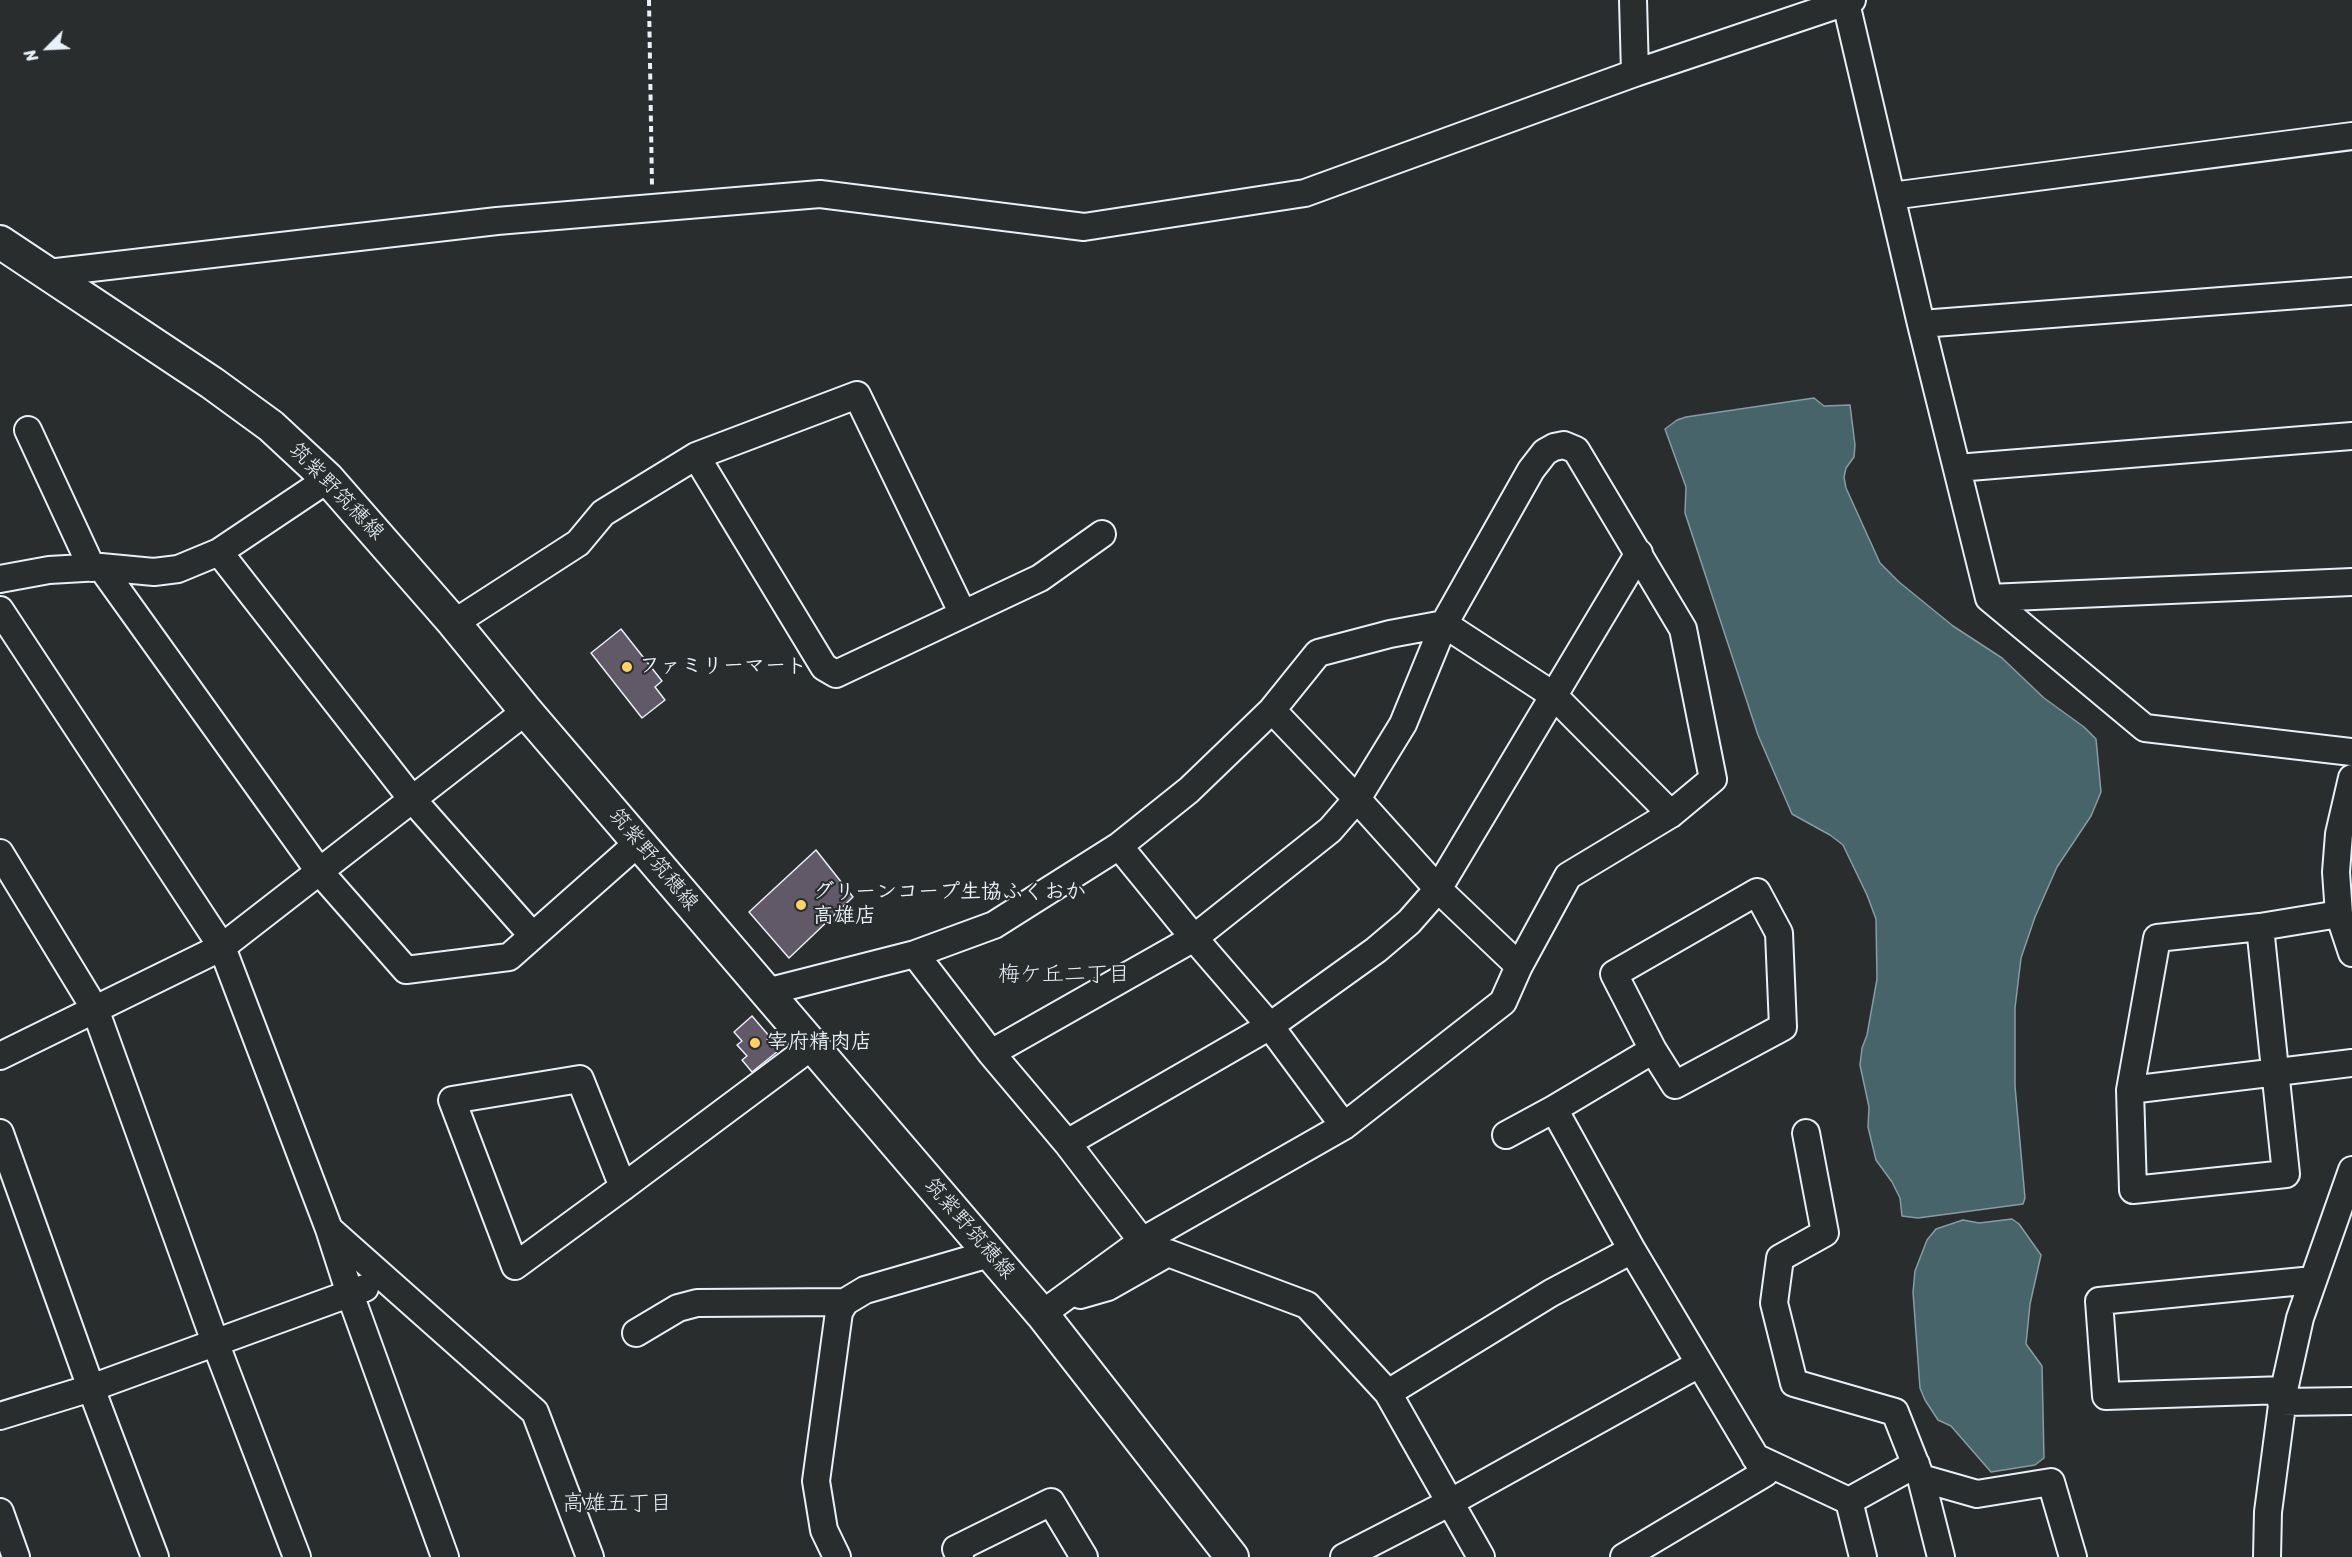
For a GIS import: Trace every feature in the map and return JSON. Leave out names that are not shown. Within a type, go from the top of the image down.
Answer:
[{"type":"main road","name":"筑紫野筑穂線","points":[[0,242],[212,383],[271,426],[328,479],[454,623],[526,711],[989,1254],[1049,1308],[1232,1557]]},
{"type":"street","points":[[1633,0],[1635,73]]},
{"type":"street","points":[[48,273],[497,221],[820,195],[1084,227],[1305,193],[1635,73],[1849,1],[1921,324],[1989,598],[2145,728],[2352,752]]},
{"type":"street","points":[[1891,196],[2352,136]]},
{"type":"street","points":[[1921,324],[2352,291]]},
{"type":"street","points":[[454,623],[578,543],[603,513],[696,456],[857,395],[963,614]]},
{"type":"street","points":[[28,430],[96,567],[319,871],[406,970],[509,957],[638,843]]},
{"type":"street","points":[[1957,468],[2352,436]]},
{"type":"street","points":[[991,1053],[1194,938],[1330,830],[1357,799],[1403,723],[1444,624],[1531,470],[1545,452],[1554,447],[1564,445],[1576,450],[1640,553],[1683,630],[1713,779],[1671,814],[1568,876],[1519,966],[1503,1002],[1344,1126],[1142,1241],[1049,1308]]},
{"type":"street","points":[[696,456],[824,667],[836,674],[1040,578],[1102,534]]},
{"type":"street","points":[[0,579],[49,570],[96,567],[166,571],[219,552],[328,479]]},
{"type":"street","points":[[219,552],[412,799],[532,935]]},
{"type":"street","points":[[1067,1143],[1270,1026],[1376,950],[1409,922],[1438,889],[1640,553]]},
{"type":"street","points":[[1989,598],[2352,582]]},
{"type":"street","points":[[0,610],[222,947],[329,1229],[350,1294],[445,1557]]},
{"type":"street","points":[[766,992],[915,954],[994,926],[1119,846],[1189,790],[1272,710],[1318,653],[1390,634],[1444,624],[1553,695],[1671,814]]},
{"type":"street","points":[[1272,710],[1357,799],[1438,889],[1519,966]]},
{"type":"street","points":[[0,1056],[222,947],[526,711]]},
{"type":"street","points":[[2352,778],[2339,834],[2337,873],[2339,914],[2352,953]]},
{"type":"street","points":[[1119,846],[1270,1026],[1344,1126]]},
{"type":"street","points":[[0,853],[95,1009],[215,1342],[297,1557]]},
{"type":"street","points":[[1757,892],[1779,933],[1783,1027],[1675,1085],[1653,1050],[1614,974],[1757,892]]},
{"type":"street","points":[[2260,927],[2286,1174],[2133,1191],[2130,1089],[2157,938],[2260,927],[2339,914]]},
{"type":"street","points":[[915,954],[991,1053],[1067,1143],[1142,1241]]},
{"type":"street","points":[[623,1187],[580,1079],[452,1100],[515,1266],[623,1187],[812,1046]]},
{"type":"street","points":[[1506,1135],[1653,1050]]},
{"type":"street","points":[[2130,1089],[2352,1063]]},
{"type":"street","points":[[1554,1109],[1632,1250],[1765,1473],[1628,1556]]},
{"type":"street","points":[[0,1133],[91,1388],[155,1557]]},
{"type":"street","points":[[1806,1133],[1825,1233],[1780,1258],[1774,1303],[1794,1383],[1895,1412],[1918,1471],[1941,1557]]},
{"type":"street","points":[[2267,1557],[2268,1512],[2282,1396],[2300,1318],[2352,1170]]},
{"type":"street","points":[[329,1229],[535,1412],[590,1557]]},
{"type":"street","points":[[1388,1393],[1551,1293],[1632,1250]]},
{"type":"street","points":[[1049,1308],[1108,1287],[1168,1253],[1307,1305],[1388,1393],[1481,1557]]},
{"type":"street","points":[[636,1333],[678,1308],[698,1304],[844,1302],[865,1290],[989,1254]]},
{"type":"street","points":[[0,1416],[91,1388],[385,1280]]},
{"type":"street","points":[[2313,1280],[2099,1301],[2106,1396],[2282,1396],[2352,1401]]},
{"type":"street","points":[[837,1557],[824,1530],[816,1481],[835,1330],[844,1302]]},
{"type":"street","points":[[1344,1557],[1449,1503],[1699,1364]]},
{"type":"street","points":[[1755,1457],[1849,1501],[1918,1471],[1977,1494],[2051,1482],[2073,1557]]},
{"type":"street","points":[[1849,1501],[1863,1557]]},
{"type":"street","points":[[960,1557],[956,1549],[1051,1502],[1084,1557]]},
{"type":"street","points":[[0,1512],[16,1557]]},
{"type":"path","points":[[650,0],[652,209]]},
{"type":"water","points":[[1814,398],[1824,406],[1850,405],[1855,445],[1854,457],[1846,468],[1844,477],[1846,488],[1880,563],[1899,582],[1953,626],[2002,658],[2044,698],[2084,727],[2096,739],[2101,792],[2091,816],[2057,867],[2035,917],[2021,958],[2015,1008],[2015,1086],[2025,1198],[2023,1204],[1918,1218],[1902,1216],[1900,1198],[1876,1160],[1868,1127],[1869,1107],[1860,1065],[1877,979],[1876,919],[1843,845],[1792,814],[1758,735],[1685,513],[1686,487],[1665,429],[1677,420],[1686,417]]},
{"type":"water","points":[[2012,1219],[2019,1224],[2041,1255],[2030,1304],[2026,1344],[2042,1366],[2044,1458],[2035,1465],[1991,1472],[1951,1426],[1938,1420],[1925,1400],[1920,1388],[1913,1292],[1915,1271],[1927,1240],[1936,1229],[1963,1220],[1979,1223]]},
{"type":"building","name":"ファミリーマート","points":[[621,629],[662,681],[655,687],[665,700],[642,718],[591,653]]},
{"type":"building","name":"グリーンコープ生協ふくおか 高雄店","points":[[816,850],[853,897],[789,958],[749,912]]},
{"type":"building","name":"宰府精肉店","points":[[752,1016],[770,1037],[767,1039],[778,1051],[752,1072],[742,1060],[747,1056],[737,1045],[742,1041],[734,1032]]},
{"type":"place","name":"ファミリーマート","points":[[627,667]]},
{"type":"place","name":"グリーンコープ生協ふくおか 高雄店","points":[[801,905]]},
{"type":"place","name":"宰府精肉店","points":[[755,1043]]},
{"type":"district","name":"梅ケ丘二丁目","points":[[1064,975]]},
{"type":"district","name":"高雄五丁目","points":[[617,1504]]}]
